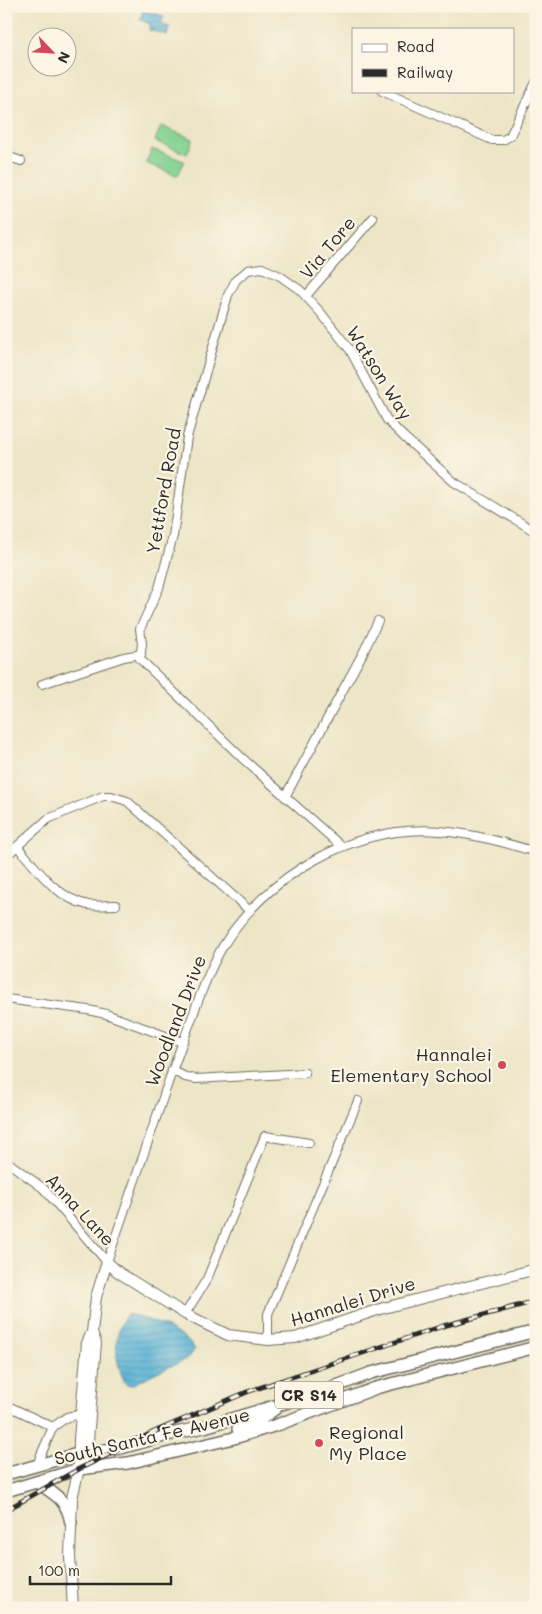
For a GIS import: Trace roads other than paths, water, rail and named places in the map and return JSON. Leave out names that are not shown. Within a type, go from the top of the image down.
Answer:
[{"type":"main road","name":"South Santa Fe Avenue","points":[[6,1474],[83,1453],[121,1448],[204,1427],[371,1373],[536,1331]]},
{"type":"main road","name":"South Santa Fe Avenue","points":[[6,1491],[79,1469],[128,1463],[234,1438],[277,1425],[376,1388],[536,1347]]},
{"type":"main road","points":[[79,1469],[207,1439],[246,1427],[262,1419],[282,1403]]},
{"type":"main road","points":[[38,1482],[57,1496],[66,1506],[71,1522]]},
{"type":"street","points":[[384,92],[492,140],[503,140],[510,136],[536,82]]},
{"type":"street","points":[[6,156],[21,161]]},
{"type":"street","name":"Via Tore","points":[[306,296],[373,218]]},
{"type":"street","name":"Watson Way","points":[[248,270],[262,268],[280,276],[306,296],[321,312],[350,350],[387,420],[454,482],[536,532]]},
{"type":"street","name":"Yettford Road","points":[[141,654],[140,629],[159,588],[173,536],[187,437],[228,295],[236,280],[248,270]]},
{"type":"street","points":[[286,797],[378,621]]},
{"type":"street","points":[[42,684],[124,657],[141,654],[140,659],[158,678],[342,847]]},
{"type":"street","points":[[6,856],[48,819],[103,796],[111,796],[127,801],[250,911]]},
{"type":"street","name":"Woodland Drive","points":[[83,1453],[80,1414],[87,1343],[92,1332],[96,1297],[172,1070],[205,983],[223,947],[250,911],[294,872],[357,841],[395,833],[438,831],[492,838],[536,852]]},
{"type":"street","points":[[17,846],[49,883],[63,894],[88,905],[116,906]]},
{"type":"street","points":[[6,999],[106,1014],[182,1042]]},
{"type":"street","points":[[172,1070],[185,1077],[196,1079],[305,1073]]},
{"type":"street","points":[[268,1340],[268,1314],[358,1101]]},
{"type":"street","points":[[185,1314],[207,1279],[265,1136],[309,1143]]},
{"type":"street","name":"Anna Lane","points":[[6,1161],[43,1188],[107,1262]]},
{"type":"street","name":"Hannalei Drive","points":[[107,1262],[118,1272],[185,1314],[228,1335],[268,1340],[294,1338],[380,1309],[536,1269]]},
{"type":"street","name":"Woodland Drive","points":[[73,1608],[70,1557],[72,1498],[83,1453],[96,1343],[92,1332]]},
{"type":"street","points":[[6,1405],[53,1427]]},
{"type":"street","points":[[38,1464],[53,1427],[67,1417],[80,1414]]},
{"type":"water","points":[[143,10],[164,16],[161,24],[170,27],[167,35],[149,30],[150,24],[140,20]]},
{"type":"water","points":[[127,1314],[145,1319],[174,1332],[195,1349],[189,1358],[132,1385],[126,1384],[119,1367],[116,1349],[119,1331]]},
{"type":"railway","points":[[6,1510],[79,1469],[154,1432],[247,1392],[443,1326],[536,1301]]},
{"type":"place","name":"Hannalei Elementary School","points":[[502,1065]]},
{"type":"place","name":"Regional My Place","points":[[319,1443]]}]
